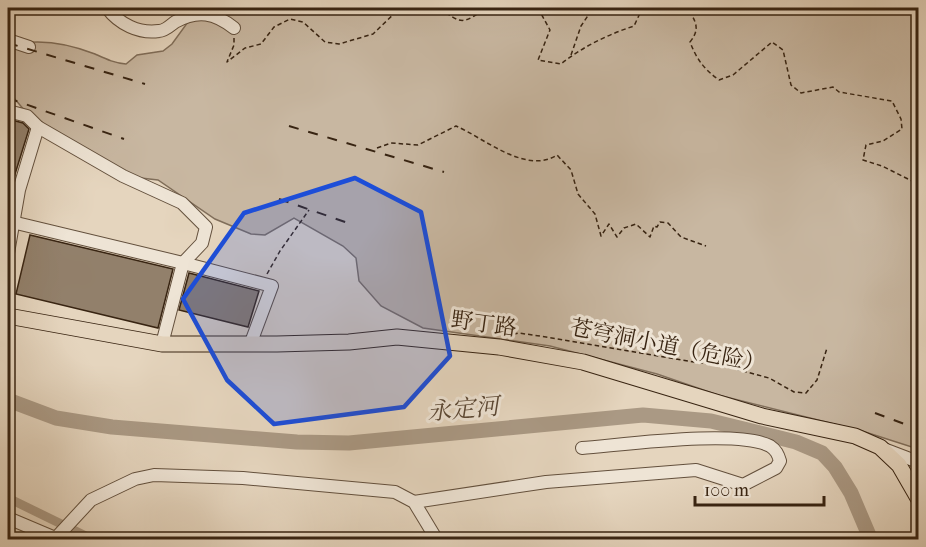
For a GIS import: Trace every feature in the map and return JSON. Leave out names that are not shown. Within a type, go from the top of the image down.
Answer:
[{"type":"main road","name":"野丁路","points":[[8,316],[162,344],[250,345],[349,342],[397,337],[499,347],[583,362],[762,416],[855,436],[880,447],[898,465],[918,498]]},
{"type":"street","points":[[107,8],[115,18],[130,28],[161,32],[183,18],[196,14],[219,16],[234,28]]},
{"type":"street","points":[[8,40],[29,47]]},
{"type":"street","points":[[8,111],[27,117],[38,127],[123,176],[182,203],[206,227],[202,243],[183,262],[162,344]]},
{"type":"street","points":[[8,254],[10,222],[38,127]]},
{"type":"street","points":[[10,222],[183,262],[272,286],[250,345]]},
{"type":"street","points":[[414,502],[546,482],[696,470],[743,485],[776,468],[780,461],[778,453],[769,446],[722,438],[582,448]]},
{"type":"street","points":[[880,447],[918,462]]},
{"type":"street","points":[[8,518],[58,537],[70,519],[91,500],[135,479],[154,475],[243,478],[395,492],[414,502],[437,540]]},
{"type":"path","points":[[234,28],[234,45],[227,62],[245,48],[261,44],[274,27],[290,19],[303,22],[325,42],[339,44],[373,34],[400,8]]},
{"type":"path","points":[[440,8],[458,22],[464,22],[487,8]]},
{"type":"path","points":[[538,8],[550,30],[538,60],[561,64],[615,32],[634,26],[642,9],[646,8]]},
{"type":"path","points":[[571,56],[582,26],[593,8]]},
{"type":"path","points":[[658,8],[691,14],[696,21],[697,33],[690,42],[703,68],[719,80],[733,75],[772,42],[783,50],[791,85],[801,93],[833,87],[839,92],[892,100],[901,119],[902,129],[883,141],[866,145],[863,160],[882,166],[918,184]]},
{"type":"path","points":[[377,148],[391,143],[418,145],[456,126],[515,156],[548,160],[557,155],[571,170],[578,194],[595,214],[601,236],[609,224],[617,237],[624,228],[636,224],[650,237],[654,226],[657,227],[660,222],[668,223],[681,237],[706,246]]},
{"type":"path","points":[[262,283],[280,251],[309,210]]},
{"type":"path","name":"苍穹洞小道（危险）","points":[[496,339],[519,333],[586,345],[619,348],[736,369],[769,378],[794,392],[806,393],[817,380],[827,348]]},
{"type":"highlighted area","points":[[355,178],[421,212],[450,356],[404,407],[274,424],[227,380],[183,299],[244,213]]},
{"type":"shaded area","points":[[193,8],[918,8],[918,449],[862,431],[718,395],[657,374],[550,346],[423,328],[381,306],[359,281],[356,258],[343,246],[294,218],[265,235],[251,234],[215,219],[158,180],[132,177],[55,134],[25,111],[8,91],[8,46],[29,42],[63,45],[126,64],[137,55],[163,51],[172,44],[188,22]]},
{"type":"building","points":[[8,119],[23,123],[29,129],[11,187],[8,186]]},
{"type":"building","points":[[30,235],[173,269],[158,328],[16,294]]},
{"type":"building","points":[[189,273],[259,291],[248,327],[179,310]]},
{"type":"waterway","name":"永定河","points":[[8,400],[56,418],[112,427],[297,442],[349,443],[643,415],[711,421],[796,442],[822,453],[835,467],[851,493],[871,540]]},
{"type":"waterway","points":[[8,498],[94,540]]},
{"type":"railway","points":[[8,43],[145,84]]},
{"type":"railway","points":[[8,98],[124,139]]},
{"type":"railway","points":[[289,126],[444,172]]},
{"type":"railway","points":[[279,199],[351,224]]},
{"type":"railway","points":[[875,413],[918,429]]}]
